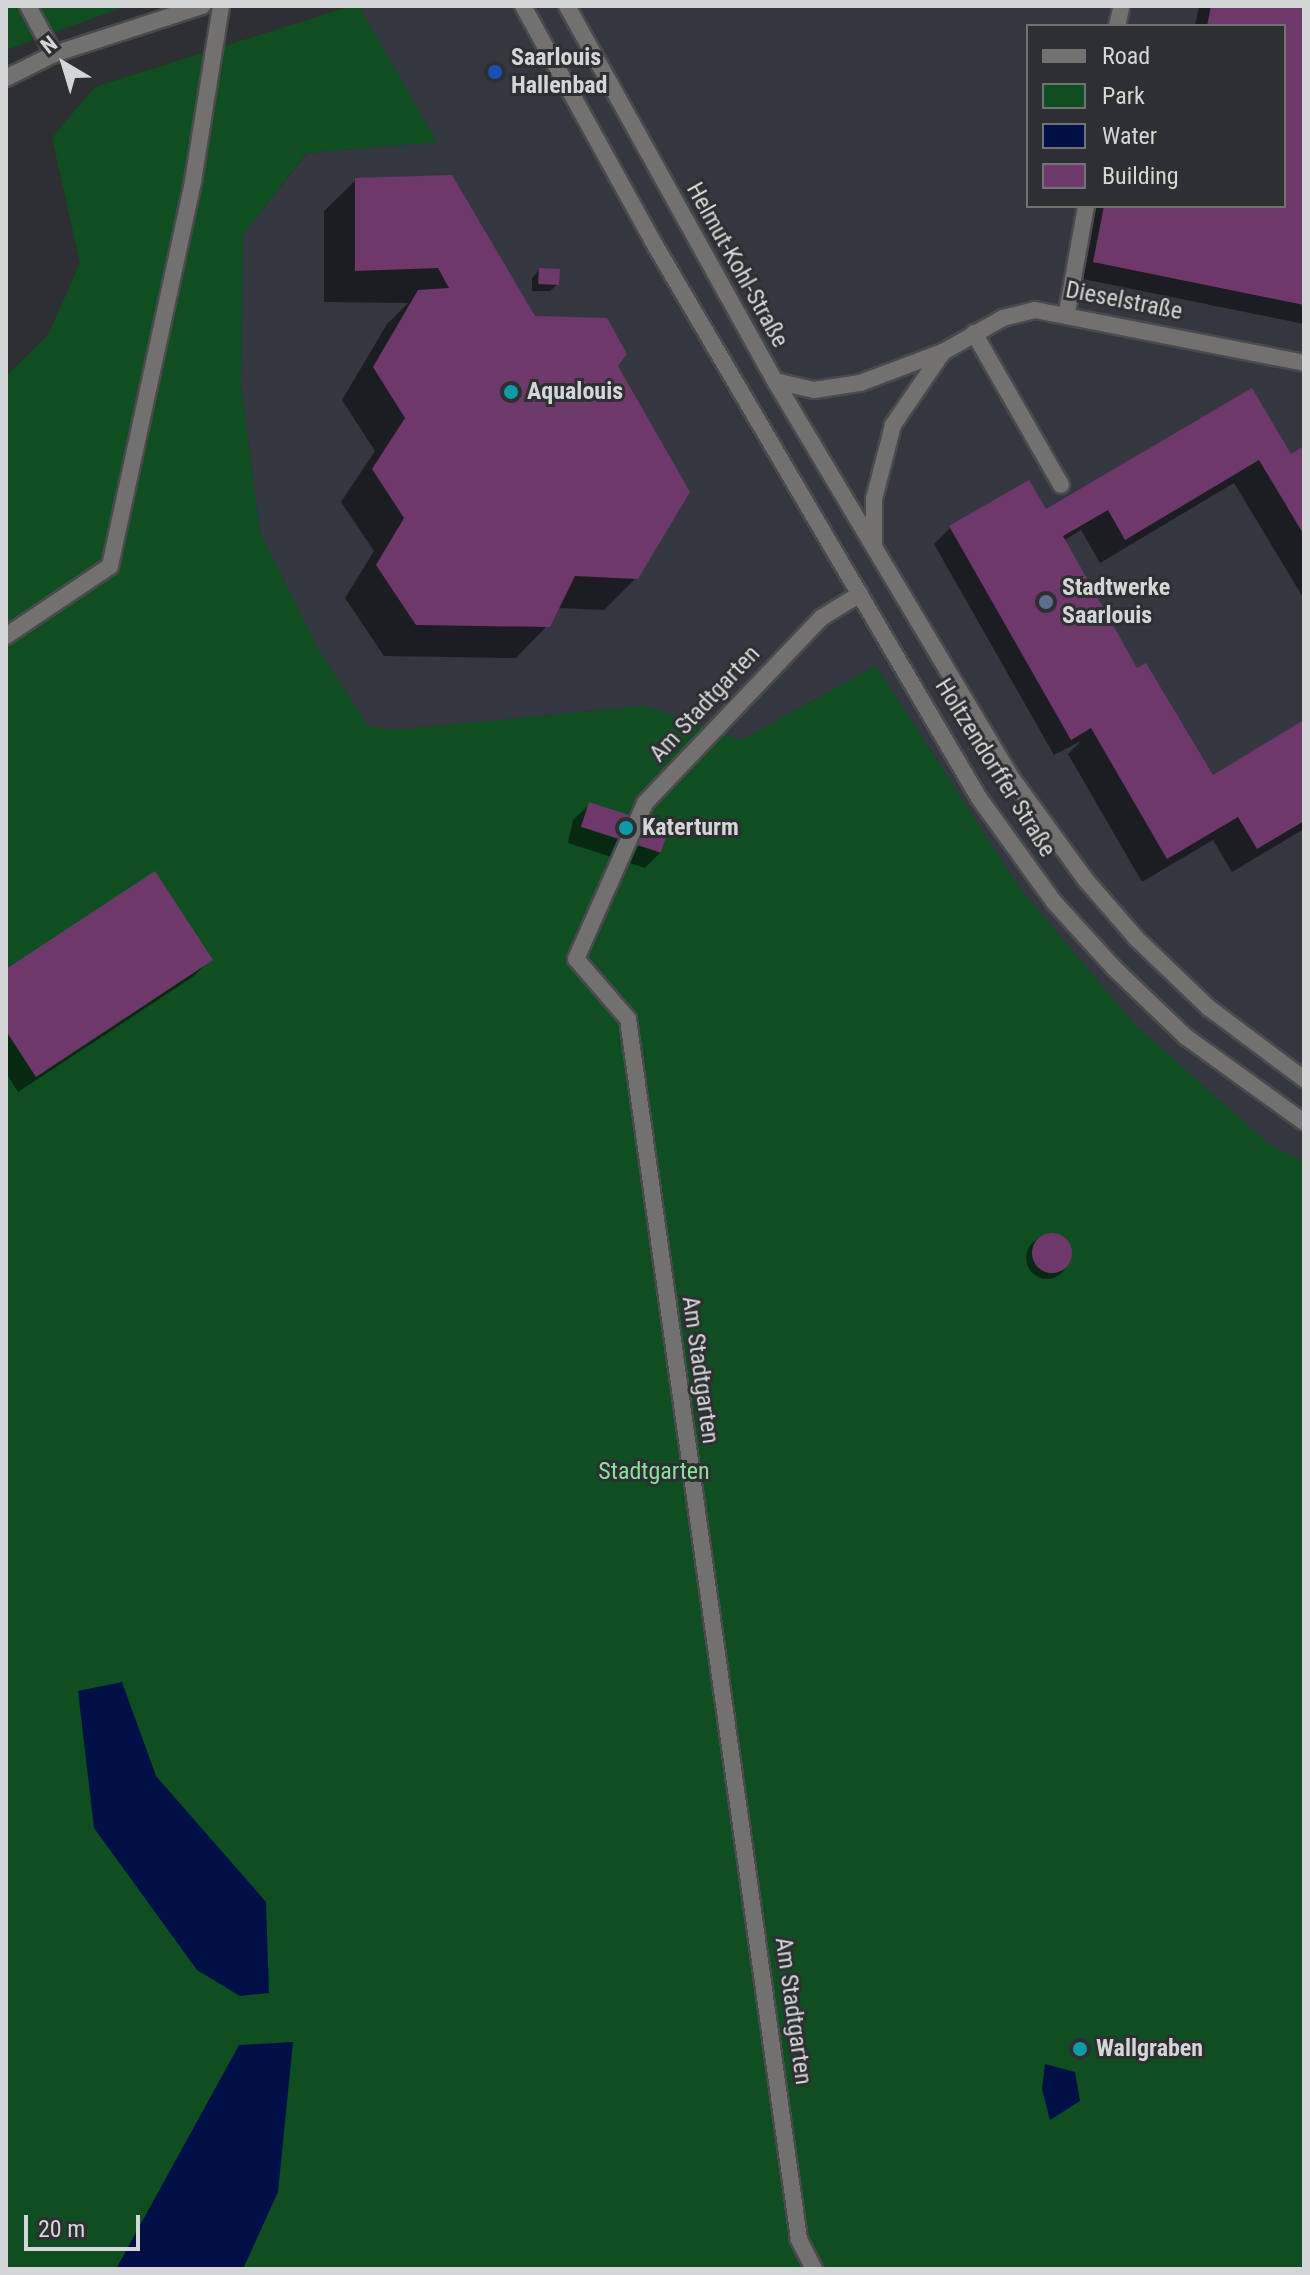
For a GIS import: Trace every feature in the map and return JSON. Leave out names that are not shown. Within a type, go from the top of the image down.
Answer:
[{"type":"street","points":[[28,6],[54,54]]},
{"type":"street","points":[[6,78],[54,54],[202,6]]},
{"type":"street","points":[[6,636],[110,566],[193,181],[221,6]]},
{"type":"street","name":"Holtzendorffer Straße","points":[[523,6],[652,240],[979,798],[1054,902],[1186,1037],[1304,1122]]},
{"type":"street","name":"Helmut-Kohl-Straße","points":[[567,6],[775,381],[874,543]]},
{"type":"street","points":[[1117,24],[1121,8]]},
{"type":"street","points":[[1067,312],[1086,208]]},
{"type":"street","name":"Dieselstraße","points":[[775,381],[814,390],[860,383],[943,352],[974,333],[1035,310],[1067,312],[1304,363]]},
{"type":"street","points":[[974,333],[1061,485]]},
{"type":"street","name":"Dieselstraße","points":[[874,543],[874,499],[893,425],[943,352]]},
{"type":"street","name":"Holtzendorffer Straße","points":[[874,543],[1011,777],[1085,879],[1209,1008],[1304,1079]]},
{"type":"street","name":"Am Stadtgarten","points":[[814,2269],[799,2239],[628,1019],[576,959],[645,803],[821,618],[860,594]]},
{"type":"shaded area","points":[[359,6],[1304,6],[1304,1162],[1270,1145],[1136,1026],[1020,889],[876,666],[742,740],[645,706],[395,730],[368,727],[317,647],[260,532],[241,384],[243,235],[307,153],[436,142]]},
{"type":"green space","points":[[6,6],[127,6],[6,50]]},
{"type":"green space","name":"Stadtgarten","points":[[359,6],[437,142],[306,153],[243,235],[241,384],[260,532],[317,647],[368,726],[395,730],[645,706],[742,740],[876,666],[1020,889],[1136,1026],[1270,1145],[1304,1162],[1304,2269],[6,2269],[6,376],[48,335],[80,263],[52,138],[95,87]]},
{"type":"water","points":[[122,1682],[156,1776],[266,1902],[269,1993],[240,1996],[197,1970],[94,1828],[78,1691]]},
{"type":"water","points":[[293,2042],[278,2192],[243,2269],[116,2269],[239,2045]]},
{"type":"water","points":[[1045,2064],[1075,2072],[1080,2101],[1050,2120],[1042,2089]]},
{"type":"building","points":[[1211,6],[1304,6],[1304,305],[1093,262],[1104,208],[1286,208],[1286,24],[1207,24]]},
{"type":"building","name":"Aqualouis","points":[[452,175],[535,316],[607,318],[627,354],[618,366],[690,492],[638,579],[575,576],[550,627],[416,625],[376,565],[404,518],[372,469],[405,418],[373,367],[418,290],[449,288],[438,268],[355,271],[355,178]]},
{"type":"building","points":[[539,268],[560,269],[559,285],[538,284]]},
{"type":"building","points":[[1252,388],[1291,454],[1304,446],[1304,535],[1259,460],[1125,540],[1108,510],[1063,536],[1137,668],[1146,663],[1213,775],[1304,720],[1304,821],[1257,849],[1238,817],[1167,859],[1091,728],[1071,740],[949,526],[1029,480],[1046,509]]},
{"type":"building","name":"Katerturm","points":[[589,802],[669,828],[661,853],[581,827]]},
{"type":"building","points":[[155,871],[213,960],[36,1077],[6,1031],[6,969]]},
{"type":"building","points":[[1052,1233],[1066,1239],[1072,1253],[1066,1267],[1052,1273],[1038,1267],[1032,1253],[1038,1239]]},
{"type":"place","name":"Saarlouis Hallenbad","points":[[495,72]]},
{"type":"place","name":"Aqualouis","points":[[511,392]]},
{"type":"place","name":"Stadtwerke Saarlouis","points":[[1046,602]]},
{"type":"place","name":"Katerturm","points":[[626,828]]},
{"type":"place","name":"Wallgraben","points":[[1080,2049]]}]
